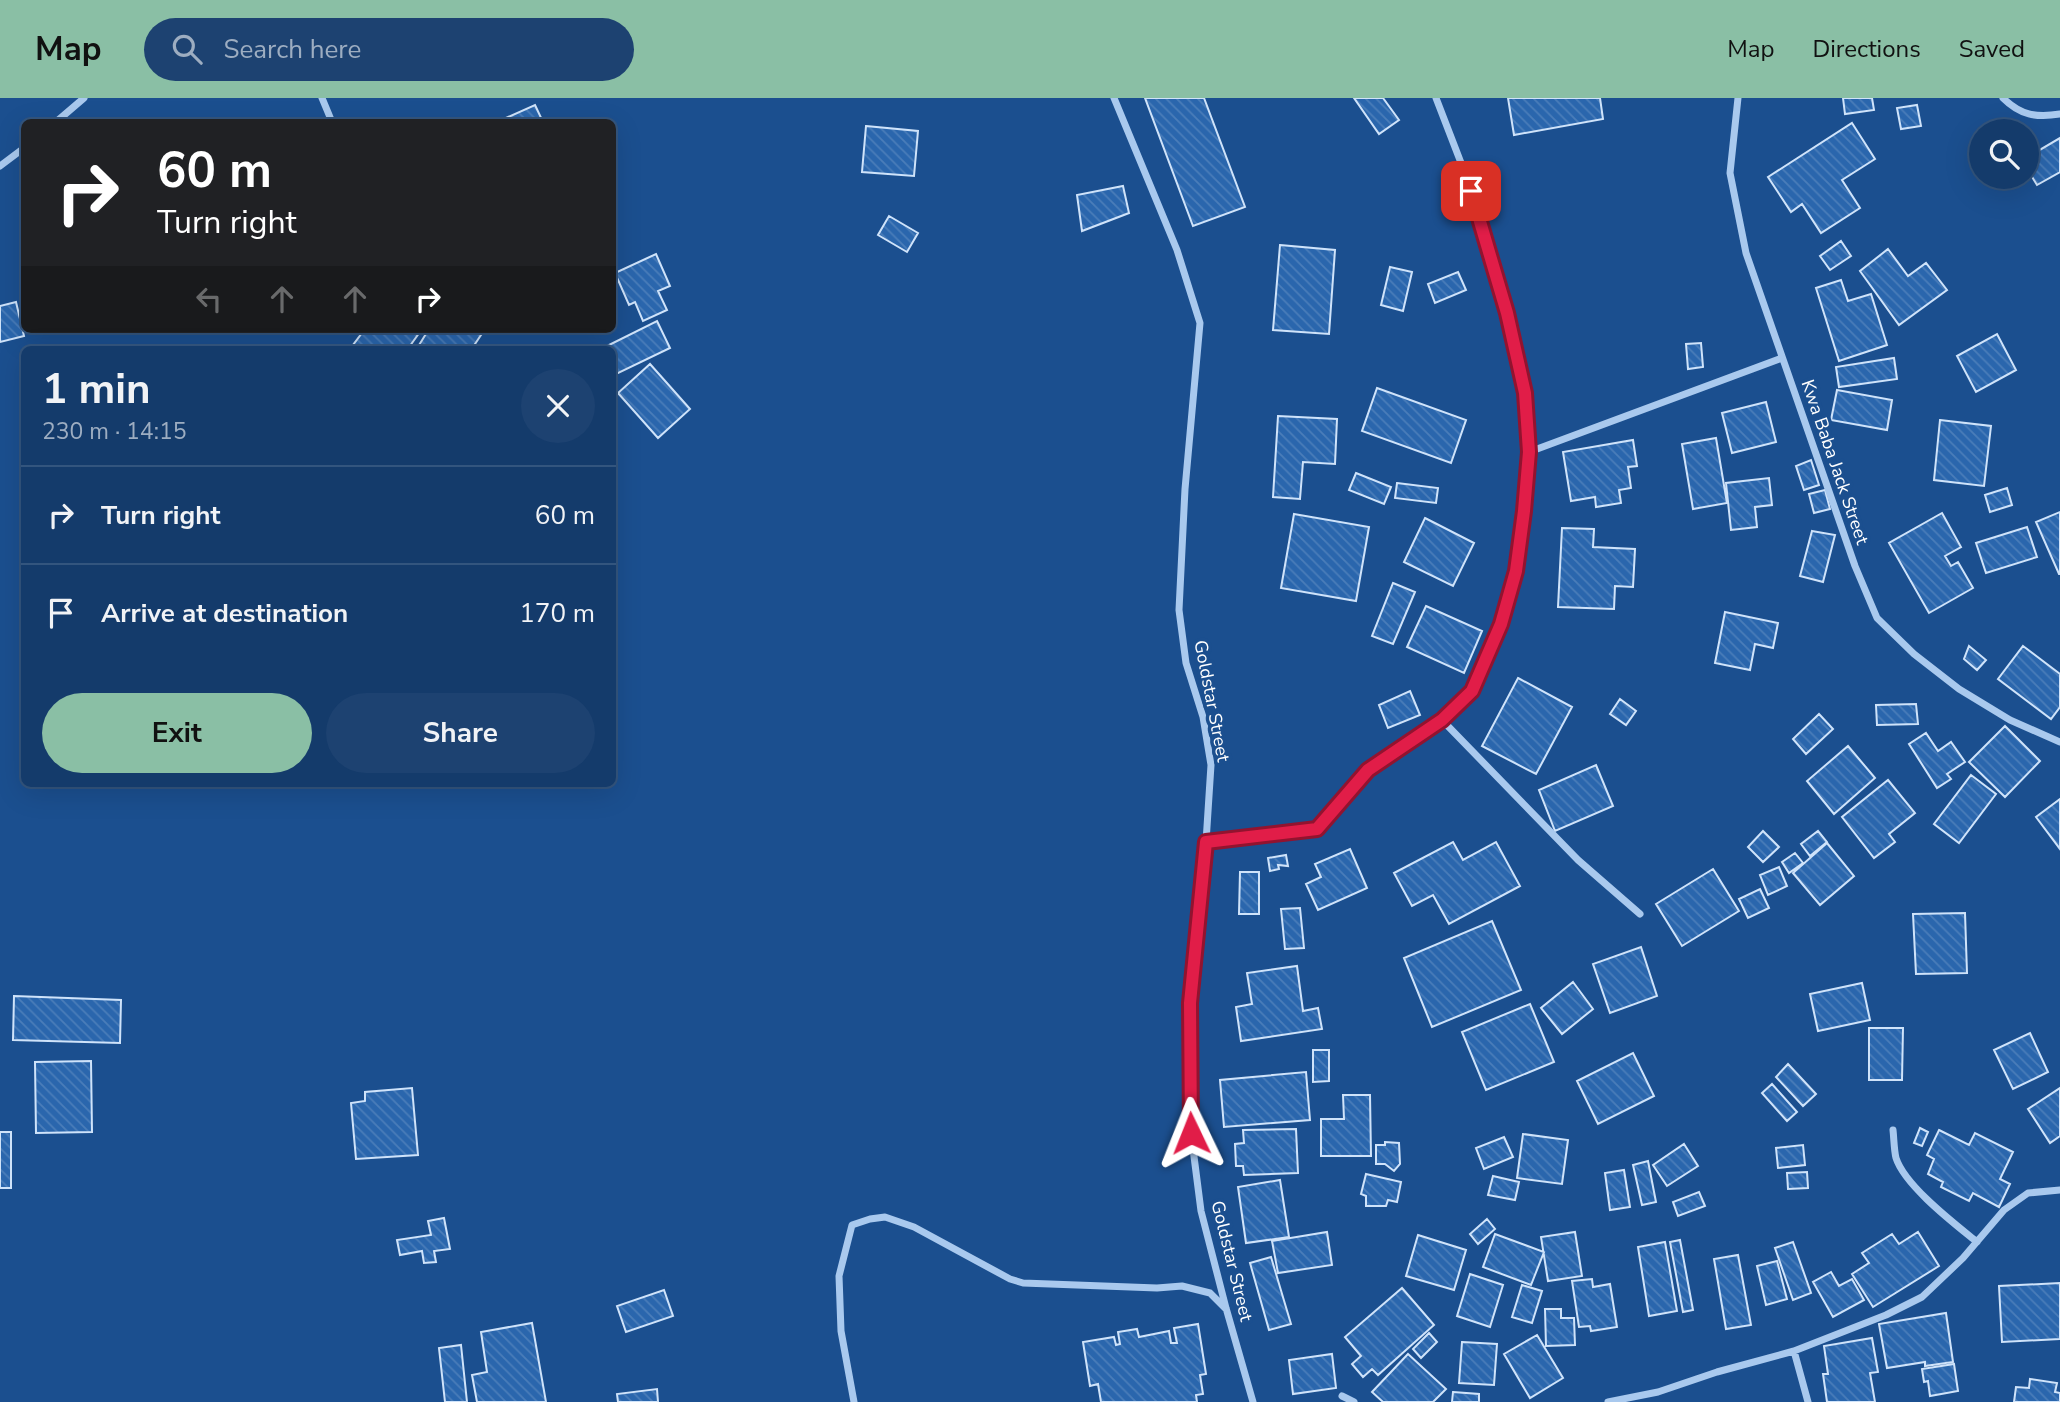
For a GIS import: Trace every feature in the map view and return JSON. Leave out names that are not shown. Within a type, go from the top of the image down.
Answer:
[{"type":"street","points":[[59,119],[83,98]]},
{"type":"street","points":[[322,98],[331,119]]},
{"type":"street","name":"Goldstar Street","points":[[1114,98],[1177,250],[1200,323],[1185,489],[1179,610],[1186,663],[1203,716],[1211,765],[1190,1003],[1191,1133],[1201,1211],[1253,1402]]},
{"type":"street","points":[[1206,842],[1317,829],[1368,770],[1442,720],[1472,691],[1501,624],[1516,571],[1524,511],[1529,452],[1525,393],[1507,313],[1464,168],[1436,98]]},
{"type":"street","name":"Kwa Baba Jack Street","points":[[1738,98],[1730,173],[1746,253],[1855,566],[1877,618],[1914,654],[1959,689],[2010,720],[2060,742]]},
{"type":"street","points":[[2003,98],[2015,110],[2044,117],[2060,114]]},
{"type":"street","points":[[0,166],[21,150]]},
{"type":"street","points":[[1529,452],[1782,358]]},
{"type":"street","points":[[1442,720],[1578,860],[1640,914]]},
{"type":"street","points":[[1893,1130],[1896,1160],[1913,1185],[1945,1217],[1978,1242]]},
{"type":"street","points":[[1608,1402],[1658,1392],[1717,1372],[1794,1351],[1886,1315],[1922,1297],[1964,1258],[2004,1210],[2028,1193],[2060,1189]]},
{"type":"street","points":[[854,1402],[841,1331],[839,1276],[852,1225],[870,1219],[885,1217],[914,1227],[1010,1279],[1023,1283],[1157,1288],[1182,1286],[1210,1293],[1226,1308]]},
{"type":"street","points":[[1794,1351],[1808,1402]]},
{"type":"street","points":[[1658,1392],[1660,1402]]},
{"type":"street","points":[[1342,1396],[1354,1402]]},
{"type":"building","points":[[1145,98],[1204,98],[1245,207],[1193,226]]},
{"type":"building","points":[[1354,98],[1383,98],[1399,120],[1379,134]]},
{"type":"building","points":[[1508,98],[1600,98],[1603,119],[1514,135]]},
{"type":"building","points":[[1843,98],[1872,98],[1874,110],[1845,114]]},
{"type":"building","points":[[535,105],[542,119],[504,119]]},
{"type":"building","points":[[1917,105],[1921,126],[1901,129],[1897,108]]},
{"type":"building","points":[[1852,123],[1875,159],[1842,180],[1860,208],[1821,233],[1802,204],[1791,212],[1768,177]]},
{"type":"building","points":[[866,126],[918,131],[914,176],[862,172]]},
{"type":"building","points":[[2060,138],[2060,172],[2039,184],[2039,150]]},
{"type":"building","points":[[1123,186],[1129,213],[1082,231],[1077,195]]},
{"type":"building","points":[[889,216],[918,233],[907,252],[878,235]]},
{"type":"building","points":[[1841,241],[1851,256],[1830,270],[1820,256]]},
{"type":"building","points":[[1280,245],[1335,250],[1329,334],[1273,330]]},
{"type":"building","points":[[1888,249],[1908,276],[1926,263],[1947,290],[1899,325],[1860,271]]},
{"type":"building","points":[[656,254],[670,286],[658,291],[667,310],[643,321],[635,302],[629,305],[616,273]]},
{"type":"building","points":[[1390,267],[1412,272],[1403,311],[1381,305]]},
{"type":"building","points":[[1458,272],[1466,290],[1435,303],[1428,284]]},
{"type":"building","points":[[1841,280],[1848,301],[1871,294],[1887,345],[1839,361],[1816,288]]},
{"type":"building","points":[[16,302],[21,333],[24,336],[0,342],[0,306]]},
{"type":"building","points":[[657,321],[670,348],[616,374],[616,346],[607,346]]},
{"type":"building","points":[[362,333],[419,333],[410,346],[352,346]]},
{"type":"building","points":[[427,333],[482,333],[474,346],[418,346]]},
{"type":"building","points":[[1997,334],[2016,370],[1976,392],[1957,356]]},
{"type":"building","points":[[1701,343],[1703,367],[1688,369],[1686,344]]},
{"type":"building","points":[[1894,358],[1897,379],[1839,387],[1836,367]]},
{"type":"building","points":[[650,364],[690,409],[658,438],[618,393]]},
{"type":"building","points":[[1377,388],[1466,420],[1451,463],[1362,431]]},
{"type":"building","points":[[1837,390],[1892,400],[1887,430],[1831,420]]},
{"type":"building","points":[[1766,402],[1776,442],[1732,453],[1722,413]]},
{"type":"building","points":[[1278,416],[1337,419],[1335,464],[1303,462],[1300,499],[1273,497]]},
{"type":"building","points":[[1940,420],[1991,426],[1984,486],[1934,480]]},
{"type":"building","points":[[1716,438],[1727,503],[1693,509],[1682,444]]},
{"type":"building","points":[[1633,440],[1637,466],[1628,467],[1631,488],[1619,490],[1621,503],[1596,507],[1595,497],[1571,501],[1563,452]]},
{"type":"building","points":[[1811,460],[1819,485],[1804,490],[1796,466]]},
{"type":"building","points":[[1356,473],[1391,487],[1384,504],[1349,490]]},
{"type":"building","points":[[1769,478],[1772,505],[1755,507],[1757,527],[1731,530],[1726,483]]},
{"type":"building","points":[[1397,483],[1438,488],[1436,503],[1395,498]]},
{"type":"building","points":[[2007,488],[2012,505],[1990,512],[1985,495]]},
{"type":"building","points":[[1825,490],[1830,509],[1814,513],[1809,494]]},
{"type":"building","points":[[2060,512],[2060,574],[2059,574],[2036,522]]},
{"type":"building","points":[[1942,513],[1961,547],[1945,556],[1951,566],[1958,562],[1973,588],[1929,613],[1889,543]]},
{"type":"building","points":[[1294,514],[1369,527],[1356,601],[1281,588]]},
{"type":"building","points":[[1425,518],[1474,543],[1453,586],[1404,562]]},
{"type":"building","points":[[2027,527],[2037,557],[1986,573],[1976,543]]},
{"type":"building","points":[[1562,528],[1594,529],[1593,547],[1635,549],[1633,587],[1615,586],[1614,609],[1558,607]]},
{"type":"building","points":[[1812,531],[1835,535],[1823,582],[1800,576]]},
{"type":"building","points":[[1393,583],[1415,592],[1393,644],[1372,636]]},
{"type":"building","points":[[1426,606],[1482,631],[1464,673],[1407,647]]},
{"type":"building","points":[[1725,612],[1778,623],[1773,648],[1755,644],[1750,670],[1715,663]]},
{"type":"building","points":[[1969,646],[1986,660],[1977,670],[1964,659]]},
{"type":"building","points":[[2023,646],[2060,674],[2060,707],[2051,719],[1998,679]]},
{"type":"building","points":[[1518,678],[1572,707],[1536,774],[1482,746]]},
{"type":"building","points":[[1410,691],[1420,715],[1388,728],[1379,705]]},
{"type":"building","points":[[1620,699],[1636,711],[1626,725],[1610,714]]},
{"type":"building","points":[[1916,704],[1918,724],[1877,725],[1876,705]]},
{"type":"building","points":[[1819,714],[1833,729],[1806,754],[1793,739]]},
{"type":"building","points":[[2005,726],[2040,761],[2005,797],[1969,762]]},
{"type":"building","points":[[1926,733],[1938,751],[1951,742],[1965,762],[1947,774],[1951,779],[1937,788],[1909,744]]},
{"type":"building","points":[[1848,746],[1875,778],[1834,814],[1807,781]]},
{"type":"building","points":[[1596,765],[1613,806],[1555,831],[1539,790]]},
{"type":"building","points":[[1971,775],[1996,794],[1959,843],[1934,824]]},
{"type":"building","points":[[1888,780],[1915,813],[1889,834],[1895,842],[1874,858],[1842,817]]},
{"type":"building","points":[[2060,799],[2060,849],[2036,817]]},
{"type":"building","points":[[1763,831],[1779,847],[1763,862],[1748,847]]},
{"type":"building","points":[[1818,831],[1827,842],[1810,856],[1801,844]]},
{"type":"building","points":[[1453,842],[1463,860],[1496,842],[1520,886],[1449,924],[1433,895],[1412,906],[1394,873]]},
{"type":"building","points":[[1827,843],[1854,876],[1820,905],[1793,873]]},
{"type":"building","points":[[1350,849],[1367,888],[1318,910],[1306,884],[1321,877],[1315,864]]},
{"type":"building","points":[[1795,853],[1803,863],[1789,873],[1782,862]]},
{"type":"building","points":[[1286,855],[1288,866],[1278,865],[1279,869],[1270,871],[1268,858]]},
{"type":"building","points":[[1779,867],[1787,886],[1768,895],[1760,875]]},
{"type":"building","points":[[1713,869],[1739,911],[1682,946],[1656,904]]},
{"type":"building","points":[[1240,872],[1259,872],[1259,914],[1239,914]]},
{"type":"building","points":[[1760,889],[1769,908],[1748,918],[1739,899]]},
{"type":"building","points":[[1300,908],[1304,948],[1285,949],[1281,909]]},
{"type":"building","points":[[1965,913],[1967,973],[1916,974],[1913,914]]},
{"type":"building","points":[[1492,921],[1521,990],[1432,1027],[1404,958]]},
{"type":"building","points":[[1641,947],[1657,996],[1610,1013],[1593,964]]},
{"type":"building","points":[[1297,966],[1303,1011],[1318,1008],[1322,1029],[1241,1041],[1236,1007],[1252,1004],[1247,973]]},
{"type":"building","points":[[1573,982],[1593,1009],[1562,1034],[1541,1008]]},
{"type":"building","points":[[1862,983],[1870,1020],[1818,1031],[1810,994]]},
{"type":"building","points":[[14,996],[121,1000],[120,1043],[13,1040]]},
{"type":"building","points":[[1530,1004],[1554,1062],[1486,1090],[1462,1032]]},
{"type":"building","points":[[1869,1028],[1903,1028],[1902,1080],[1869,1080]]},
{"type":"building","points":[[2030,1033],[2048,1072],[2013,1089],[1994,1050]]},
{"type":"building","points":[[1313,1050],[1329,1050],[1329,1081],[1313,1082]]},
{"type":"building","points":[[1633,1053],[1654,1096],[1598,1124],[1577,1081]]},
{"type":"building","points":[[91,1061],[92,1132],[36,1133],[35,1062]]},
{"type":"building","points":[[1788,1064],[1816,1094],[1803,1106],[1776,1077]]},
{"type":"building","points":[[1306,1072],[1310,1120],[1224,1127],[1220,1080]]},
{"type":"building","points":[[1772,1084],[1797,1112],[1787,1121],[1762,1093]]},
{"type":"building","points":[[412,1088],[418,1155],[356,1159],[351,1103],[365,1101],[365,1092]]},
{"type":"building","points":[[2060,1088],[2060,1136],[2050,1143],[2028,1109]]},
{"type":"building","points":[[1343,1095],[1370,1095],[1371,1156],[1321,1156],[1321,1119],[1344,1119]]},
{"type":"building","points":[[1920,1128],[1928,1132],[1922,1146],[1914,1143]]},
{"type":"building","points":[[1296,1129],[1298,1173],[1244,1175],[1243,1166],[1236,1166],[1235,1144],[1244,1143],[1243,1130]]},
{"type":"building","points":[[1939,1130],[1969,1145],[1975,1133],[2013,1152],[2000,1179],[2010,1184],[1999,1207],[1973,1193],[1969,1201],[1941,1187],[1943,1182],[1928,1174],[1934,1159],[1927,1155]]},
{"type":"building","points":[[0,1132],[11,1132],[11,1188],[0,1188]]},
{"type":"building","points":[[1523,1134],[1568,1140],[1562,1184],[1517,1178]]},
{"type":"building","points":[[1504,1137],[1513,1157],[1484,1169],[1476,1148]]},
{"type":"building","points":[[1385,1142],[1399,1143],[1400,1164],[1394,1171],[1385,1164],[1376,1164],[1376,1145],[1385,1145]]},
{"type":"building","points":[[1684,1144],[1698,1166],[1667,1186],[1653,1165]]},
{"type":"building","points":[[1803,1145],[1805,1165],[1778,1168],[1776,1148]]},
{"type":"building","points":[[1648,1161],[1656,1202],[1642,1205],[1633,1165]]},
{"type":"building","points":[[1624,1170],[1630,1207],[1610,1210],[1605,1173]]},
{"type":"building","points":[[1807,1172],[1808,1188],[1788,1189],[1787,1173]]},
{"type":"building","points":[[1366,1174],[1401,1182],[1397,1202],[1388,1200],[1386,1206],[1366,1206],[1366,1196],[1361,1194]]},
{"type":"building","points":[[1493,1176],[1519,1182],[1515,1200],[1488,1195]]},
{"type":"building","points":[[1280,1180],[1289,1237],[1246,1243],[1238,1187]]},
{"type":"building","points":[[1699,1192],[1705,1206],[1678,1216],[1673,1202]]},
{"type":"building","points":[[444,1218],[450,1249],[434,1251],[436,1262],[424,1263],[422,1251],[400,1255],[397,1240],[431,1235],[428,1221]]},
{"type":"building","points":[[1487,1219],[1495,1229],[1478,1244],[1470,1234]]},
{"type":"building","points":[[1327,1232],[1332,1265],[1278,1273],[1272,1241]]},
{"type":"building","points":[[1575,1232],[1582,1276],[1548,1281],[1541,1237]]},
{"type":"building","points":[[1918,1232],[1939,1266],[1873,1307],[1852,1274],[1869,1263],[1862,1253],[1892,1234],[1899,1244]]},
{"type":"building","points":[[1495,1234],[1544,1252],[1531,1285],[1483,1267]]},
{"type":"building","points":[[1418,1235],[1466,1250],[1454,1290],[1406,1276]]},
{"type":"building","points":[[1680,1240],[1693,1310],[1683,1312],[1670,1242]]},
{"type":"building","points":[[1665,1242],[1677,1311],[1649,1316],[1638,1247]]},
{"type":"building","points":[[1793,1242],[1811,1293],[1793,1300],[1775,1248]]},
{"type":"building","points":[[1738,1255],[1751,1325],[1726,1329],[1714,1259]]},
{"type":"building","points":[[1271,1257],[1291,1324],[1269,1330],[1250,1263]]},
{"type":"building","points":[[1777,1261],[1787,1299],[1766,1305],[1757,1266]]},
{"type":"building","points":[[1831,1272],[1839,1286],[1852,1279],[1864,1300],[1833,1317],[1813,1282]]},
{"type":"building","points":[[1470,1274],[1503,1285],[1490,1327],[1457,1316]]},
{"type":"building","points":[[1592,1279],[1593,1287],[1610,1284],[1617,1327],[1591,1331],[1590,1326],[1579,1327],[1572,1281]]},
{"type":"building","points":[[2060,1283],[2060,1339],[2002,1342],[1999,1286]]},
{"type":"building","points":[[1522,1285],[1542,1291],[1532,1323],[1512,1317]]},
{"type":"building","points":[[1402,1288],[1434,1325],[1378,1375],[1372,1369],[1363,1377],[1352,1364],[1361,1356],[1345,1337]]},
{"type":"building","points":[[664,1290],[673,1316],[626,1332],[617,1306]]},
{"type":"building","points":[[1545,1309],[1561,1309],[1561,1318],[1574,1318],[1575,1345],[1546,1346]]},
{"type":"building","points":[[1946,1313],[1953,1362],[1925,1366],[1925,1362],[1887,1368],[1879,1324]]},
{"type":"building","points":[[532,1323],[546,1402],[477,1402],[472,1375],[487,1372],[481,1332]]},
{"type":"building","points":[[1198,1324],[1206,1374],[1200,1375],[1203,1394],[1196,1395],[1197,1402],[1101,1402],[1098,1384],[1090,1386],[1083,1342],[1114,1337],[1116,1345],[1120,1344],[1118,1332],[1137,1329],[1139,1337],[1169,1331],[1171,1343],[1177,1343],[1174,1328]]},
{"type":"building","points":[[1429,1333],[1437,1342],[1421,1358],[1413,1349]]},
{"type":"building","points":[[1537,1335],[1563,1378],[1530,1398],[1504,1354]]},
{"type":"building","points":[[1872,1338],[1878,1372],[1870,1373],[1875,1402],[1827,1402],[1823,1374],[1828,1374],[1824,1346]]},
{"type":"building","points":[[1462,1342],[1497,1344],[1494,1385],[1459,1383]]},
{"type":"building","points":[[461,1345],[467,1402],[445,1402],[439,1348]]},
{"type":"building","points":[[1332,1354],[1336,1388],[1293,1394],[1289,1360]]},
{"type":"building","points":[[1408,1354],[1446,1389],[1433,1402],[1383,1402],[1372,1392]]},
{"type":"building","points":[[1954,1364],[1958,1391],[1930,1396],[1928,1381],[1924,1382],[1922,1369]]},
{"type":"building","points":[[2030,1379],[2057,1383],[2055,1392],[2060,1393],[2060,1402],[2014,1402],[2016,1387],[2029,1388]]},
{"type":"building","points":[[657,1389],[658,1402],[618,1402],[617,1394]]},
{"type":"building","points":[[1453,1392],[1479,1394],[1479,1402],[1452,1402]]},
{"type":"route","points":[[1191,1133],[1190,1003],[1206,842],[1317,829],[1368,770],[1442,720],[1472,691],[1501,624],[1516,571],[1524,511],[1529,452],[1525,393],[1507,313],[1471,191]]}]
